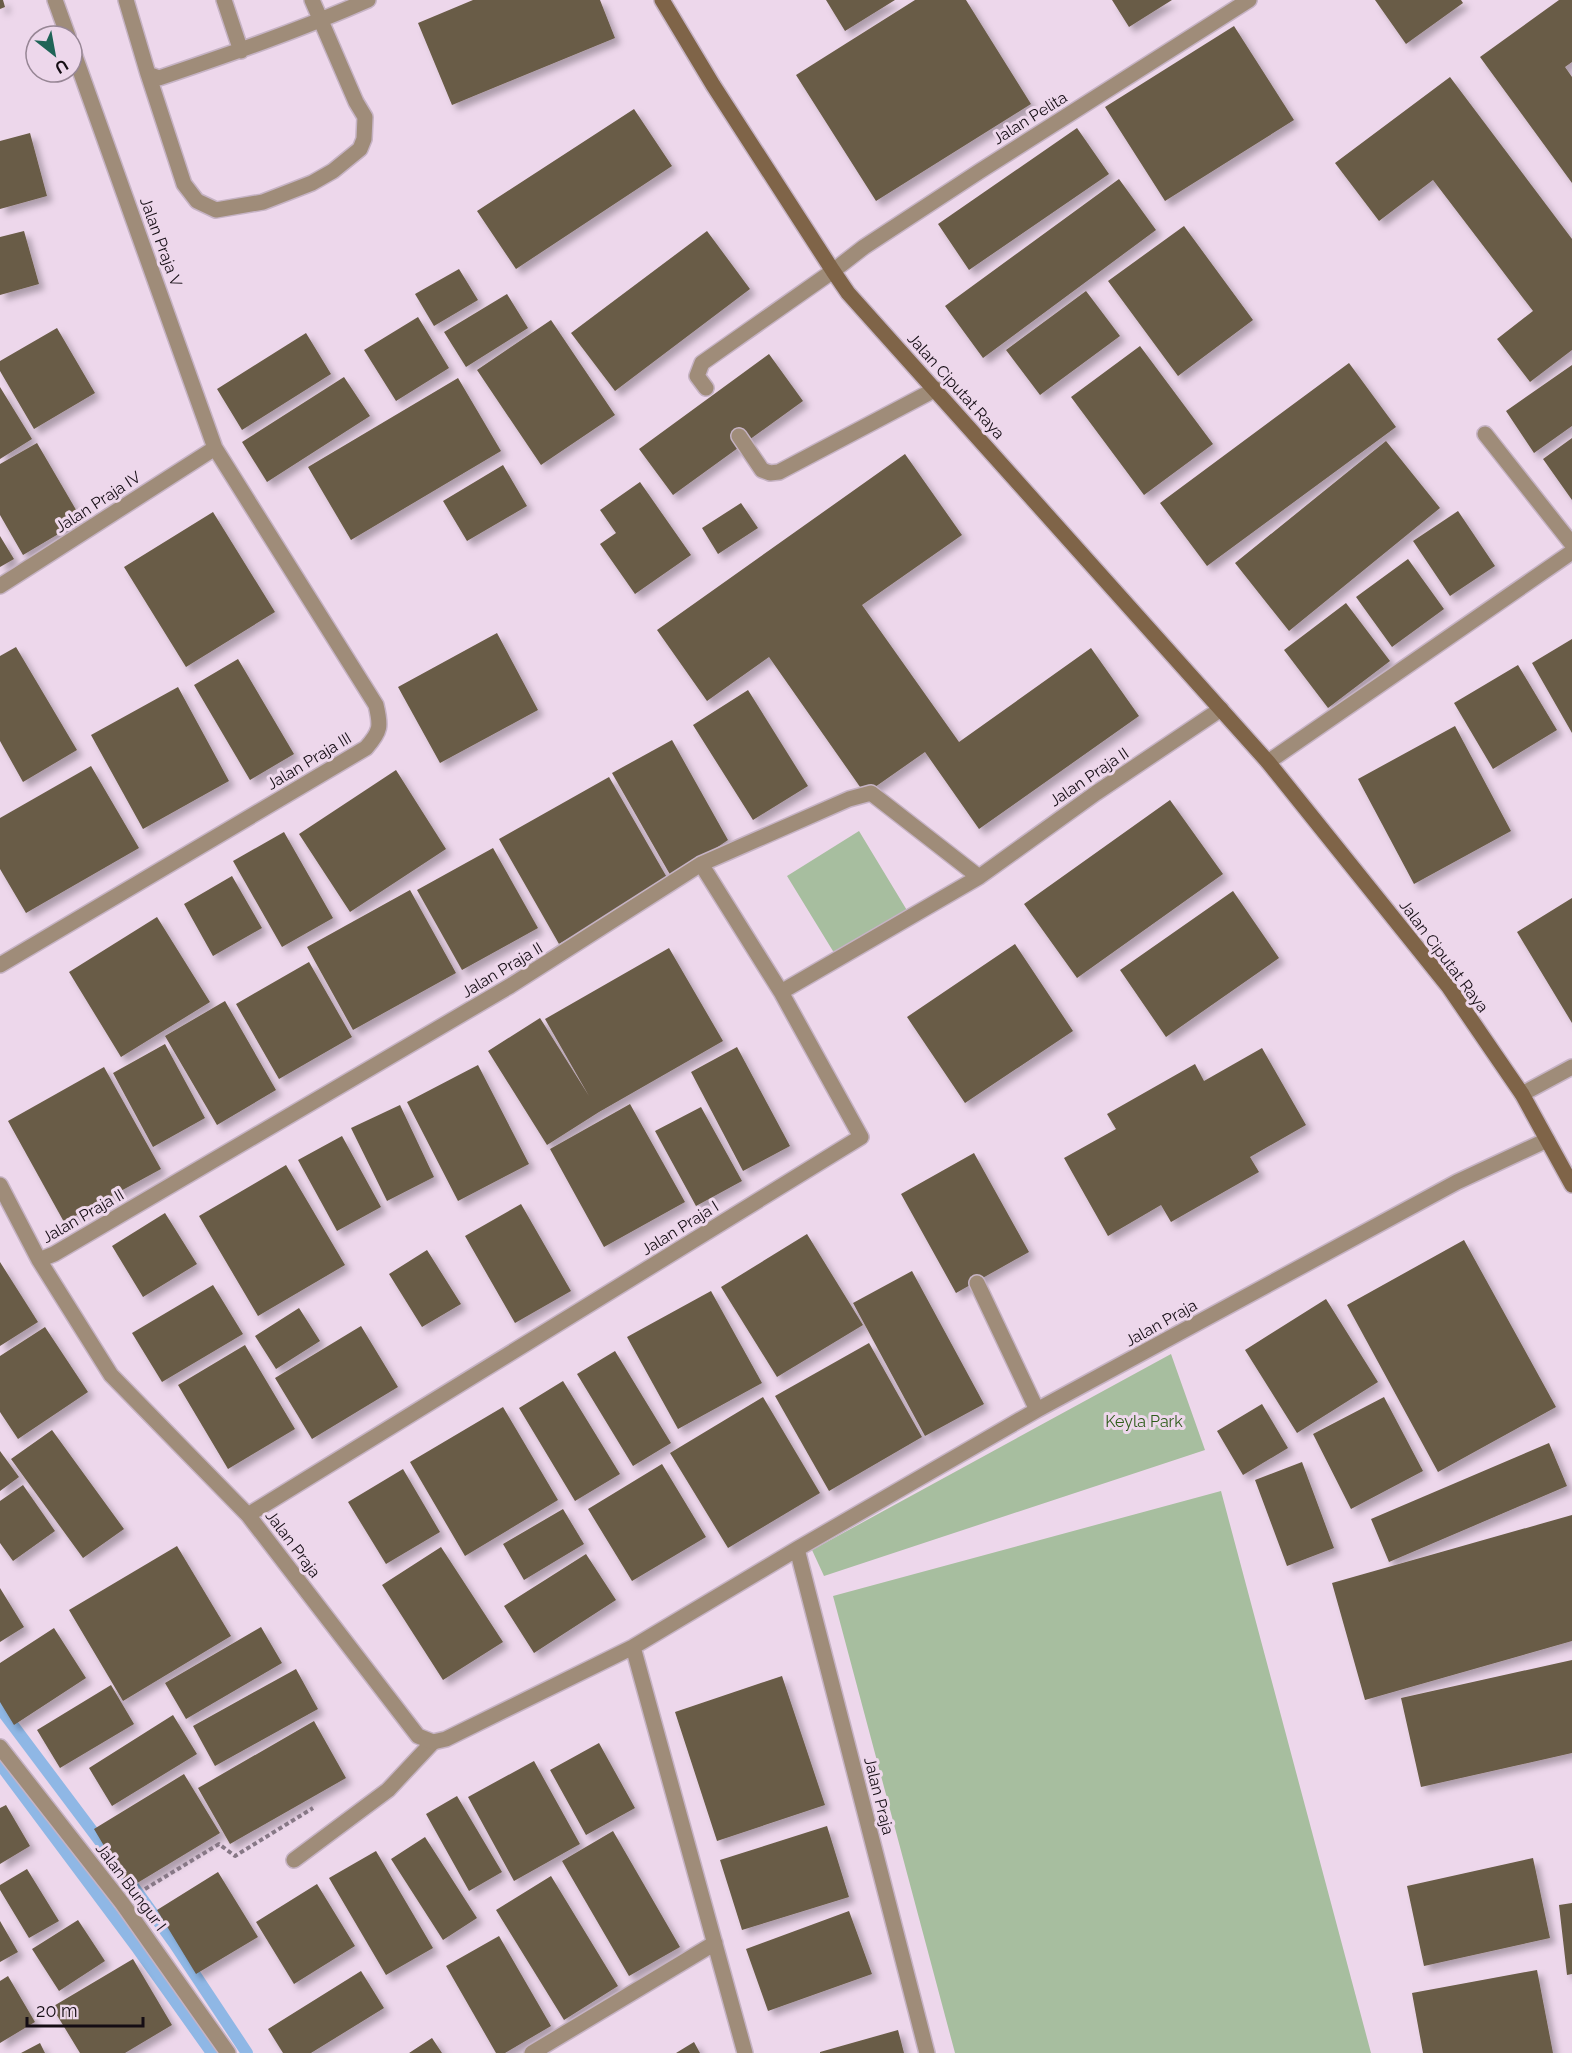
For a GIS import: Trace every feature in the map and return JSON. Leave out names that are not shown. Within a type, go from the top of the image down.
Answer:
[{"type":"main road","name":"Jalan Ciputat Raya","points":[[662,0],[713,85],[848,293],[1268,762],[1448,986],[1522,1094],[1572,1185]]},
{"type":"street","points":[[55,0],[64,24]]},
{"type":"street","points":[[126,0],[184,184],[197,201],[216,210],[263,202],[312,183],[333,171],[360,149],[364,139],[365,117],[356,102],[312,0]]},
{"type":"street","points":[[224,0],[241,51]]},
{"type":"street","points":[[148,74],[159,78],[241,51],[320,22],[368,0]]},
{"type":"street","name":"Jalan Pelita","points":[[706,388],[698,376],[702,363],[864,247],[1249,0]]},
{"type":"street","name":"Jalan Praja V","points":[[84,82],[215,448]]},
{"type":"street","points":[[739,436],[762,470],[770,474],[779,472],[936,389]]},
{"type":"street","points":[[1485,434],[1572,544]]},
{"type":"street","name":"Jalan Praja IV","points":[[0,586],[215,448]]},
{"type":"street","name":"Jalan Praja III","points":[[0,965],[366,748],[377,736],[380,721],[376,705],[215,448]]},
{"type":"street","points":[[1268,762],[1572,552]]},
{"type":"street","name":"Jalan Praja II","points":[[781,992],[979,877],[1096,793],[1221,709]]},
{"type":"street","name":"Jalan Praja II","points":[[39,1260],[54,1254],[510,986],[701,864],[849,799],[871,793],[979,877]]},
{"type":"street","name":"Jalan Praja I","points":[[248,1515],[860,1138],[861,1134],[781,992],[701,864]]},
{"type":"street","points":[[1522,1094],[1572,1067]]},
{"type":"street","name":"Jalan Praja","points":[[0,1185],[39,1260],[111,1375],[248,1515],[418,1736],[433,1742],[446,1739],[633,1647],[797,1548],[1037,1410],[1457,1182],[1547,1140]]},
{"type":"street","points":[[977,1283],[1037,1410]]},
{"type":"street","name":"Jalan Praja","points":[[797,1548],[927,2053]]},
{"type":"street","points":[[633,1647],[746,2053]]},
{"type":"street","points":[[294,1860],[388,1790],[433,1742]]},
{"type":"street","name":"Jalan Bungur I","points":[[0,1747],[122,1903],[228,2053]]},
{"type":"street","points":[[532,2053],[715,1943]]},
{"type":"path","points":[[122,1903],[219,1844],[235,1856],[322,1803]]},
{"type":"green space","points":[[859,831],[908,912],[836,956],[787,876]]},
{"type":"green space","name":"Keyla Park","points":[[1171,1354],[1205,1450],[824,1576],[812,1550]]},
{"type":"green space","points":[[1221,1491],[1371,2053],[955,2053],[833,1596]]},
{"type":"building","points":[[0,0],[3,0],[5,7],[0,9]]},
{"type":"building","points":[[473,0],[600,0],[615,38],[452,105],[418,23]]},
{"type":"building","points":[[826,0],[895,0],[845,31]]},
{"type":"building","points":[[915,0],[966,0],[1031,104],[876,201],[796,75]]},
{"type":"building","points":[[1112,0],[1172,0],[1129,27]]},
{"type":"building","points":[[1375,0],[1461,0],[1463,3],[1406,44]]},
{"type":"building","points":[[1559,0],[1572,0],[1572,62],[1565,67],[1572,77],[1572,183],[1480,57]]},
{"type":"building","points":[[1234,26],[1294,120],[1165,201],[1105,107]]},
{"type":"building","points":[[1450,77],[1572,239],[1572,350],[1530,382],[1497,339],[1533,311],[1433,180],[1379,221],[1335,163]]},
{"type":"building","points":[[634,109],[672,166],[516,269],[477,211]]},
{"type":"building","points":[[1077,128],[1109,174],[969,270],[938,224]]},
{"type":"building","points":[[30,133],[47,196],[0,209],[0,141]]},
{"type":"building","points":[[1119,179],[1156,230],[983,358],[945,306]]},
{"type":"building","points":[[1184,226],[1253,320],[1178,376],[1108,281]]},
{"type":"building","points":[[24,231],[39,284],[0,295],[0,237]]},
{"type":"building","points":[[707,231],[750,289],[615,391],[571,333]]},
{"type":"building","points":[[459,269],[478,300],[434,326],[415,294]]},
{"type":"building","points":[[1086,291],[1120,336],[1040,395],[1006,350]]},
{"type":"building","points":[[507,294],[528,328],[466,367],[444,332]]},
{"type":"building","points":[[418,317],[449,368],[396,401],[364,350]]},
{"type":"building","points":[[551,320],[615,415],[541,465],[477,370]]},
{"type":"building","points":[[57,328],[95,393],[34,429],[0,371],[0,361]]},
{"type":"building","points":[[306,333],[331,374],[242,430],[217,389]]},
{"type":"building","points":[[1140,346],[1213,444],[1144,495],[1071,397]]},
{"type":"building","points":[[769,354],[803,401],[673,495],[639,449]]},
{"type":"building","points":[[1349,363],[1396,427],[1207,566],[1160,503]]},
{"type":"building","points":[[1572,365],[1572,426],[1534,453],[1506,411]]},
{"type":"building","points":[[344,377],[370,416],[267,482],[242,442]]},
{"type":"building","points":[[458,378],[501,451],[351,540],[308,467]]},
{"type":"building","points":[[0,387],[32,439],[0,459]]},
{"type":"building","points":[[1572,438],[1572,500],[1543,459]]},
{"type":"building","points":[[1386,441],[1440,508],[1289,631],[1235,563]]},
{"type":"building","points":[[37,443],[82,520],[23,555],[0,515],[0,464]]},
{"type":"building","points":[[905,454],[962,535],[862,605],[959,742],[1091,648],[1139,716],[979,829],[925,752],[865,794],[769,657],[707,701],[657,630]]},
{"type":"building","points":[[503,465],[527,506],[467,541],[443,501]]},
{"type":"building","points":[[640,482],[691,555],[635,594],[600,544],[616,533],[600,510]]},
{"type":"building","points":[[741,503],[758,528],[718,554],[702,528]]},
{"type":"building","points":[[1458,511],[1495,566],[1450,596],[1413,541]]},
{"type":"building","points":[[213,512],[275,612],[186,667],[124,567]]},
{"type":"building","points":[[0,536],[14,559],[0,567]]},
{"type":"building","points":[[1408,559],[1444,609],[1392,647],[1356,597]]},
{"type":"building","points":[[1346,603],[1390,661],[1328,708],[1284,650]]},
{"type":"building","points":[[497,633],[538,710],[440,763],[398,687]]},
{"type":"building","points":[[1572,639],[1572,733],[1532,663]]},
{"type":"building","points":[[16,647],[77,750],[23,782],[0,741],[0,656]]},
{"type":"building","points":[[238,659],[294,754],[250,780],[194,685]]},
{"type":"building","points":[[1518,665],[1557,730],[1493,769],[1454,703]]},
{"type":"building","points":[[178,687],[229,781],[143,829],[91,735]]},
{"type":"building","points":[[748,690],[808,786],[753,820],[693,725]]},
{"type":"building","points":[[1455,726],[1511,831],[1414,884],[1358,779]]},
{"type":"building","points":[[672,740],[728,840],[672,878],[612,773]]},
{"type":"building","points":[[91,766],[139,848],[26,913],[0,869],[0,818]]},
{"type":"building","points":[[396,770],[446,849],[350,912],[299,834]]},
{"type":"building","points":[[609,777],[669,881],[559,944],[499,839]]},
{"type":"building","points":[[1170,800],[1223,874],[1077,978],[1024,904]]},
{"type":"building","points":[[284,832],[333,918],[282,947],[233,861]]},
{"type":"building","points":[[493,848],[538,928],[462,970],[417,890]]},
{"type":"building","points":[[232,876],[262,928],[213,956],[184,904]]},
{"type":"building","points":[[410,890],[456,973],[353,1030],[307,947]]},
{"type":"building","points":[[1233,891],[1279,958],[1166,1037],[1120,970]]},
{"type":"building","points":[[1572,898],[1572,1023],[1517,932]]},
{"type":"building","points":[[157,917],[210,1002],[121,1057],[69,972]]},
{"type":"building","points":[[1015,944],[1073,1031],[965,1103],[907,1017]]},
{"type":"building","points":[[669,948],[723,1041],[599,1112],[547,1145],[488,1051],[540,1018],[589,1096],[545,1019]]},
{"type":"building","points":[[309,962],[352,1037],[279,1079],[236,1004]]},
{"type":"building","points":[[225,1001],[276,1090],[217,1125],[165,1036]]},
{"type":"building","points":[[165,1044],[205,1118],[153,1147],[113,1073]]},
{"type":"building","points":[[737,1047],[790,1146],[743,1171],[691,1072]]},
{"type":"building","points":[[1262,1048],[1306,1125],[1250,1157],[1259,1172],[1171,1222],[1161,1205],[1108,1236],[1064,1158],[1116,1129],[1107,1114],[1195,1064],[1204,1081]]},
{"type":"building","points":[[478,1065],[529,1164],[458,1201],[407,1102]]},
{"type":"building","points":[[104,1067],[161,1169],[64,1222],[8,1121]]},
{"type":"building","points":[[630,1104],[685,1202],[604,1247],[550,1149]]},
{"type":"building","points":[[400,1105],[434,1177],[387,1201],[351,1128]]},
{"type":"building","points":[[701,1107],[742,1181],[696,1206],[655,1131]]},
{"type":"building","points":[[342,1136],[381,1207],[337,1231],[298,1160]]},
{"type":"building","points":[[974,1153],[1029,1252],[956,1293],[901,1194]]},
{"type":"building","points":[[286,1165],[345,1265],[258,1316],[199,1216]]},
{"type":"building","points":[[521,1204],[571,1291],[515,1323],[465,1236]]},
{"type":"building","points":[[165,1213],[197,1264],[143,1297],[112,1246]]},
{"type":"building","points":[[807,1234],[863,1325],[777,1377],[721,1287]]},
{"type":"building","points":[[1464,1240],[1556,1407],[1438,1472],[1347,1305]]},
{"type":"building","points":[[427,1250],[461,1304],[422,1327],[389,1274]]},
{"type":"building","points":[[0,1262],[38,1322],[0,1346]]},
{"type":"building","points":[[912,1271],[984,1404],[925,1436],[853,1303]]},
{"type":"building","points":[[213,1285],[243,1334],[162,1382],[132,1333]]},
{"type":"building","points":[[711,1291],[762,1383],[678,1429],[627,1337]]},
{"type":"building","points":[[1326,1299],[1378,1382],[1297,1433],[1245,1350]]},
{"type":"building","points":[[299,1308],[320,1341],[276,1369],[255,1336]]},
{"type":"building","points":[[361,1326],[398,1387],[312,1439],[275,1378]]},
{"type":"building","points":[[45,1327],[88,1392],[18,1439],[0,1412],[0,1356]]},
{"type":"building","points":[[869,1343],[922,1437],[829,1491],[775,1396]]},
{"type":"building","points":[[245,1345],[295,1429],[228,1469],[178,1385]]},
{"type":"building","points":[[615,1351],[671,1443],[633,1466],[577,1374]]},
{"type":"building","points":[[563,1381],[620,1474],[575,1501],[519,1408]]},
{"type":"building","points":[[763,1397],[820,1493],[728,1548],[670,1453]]},
{"type":"building","points":[[1384,1397],[1423,1471],[1351,1509],[1313,1434]]},
{"type":"building","points":[[1262,1404],[1288,1448],[1243,1475],[1217,1431]]},
{"type":"building","points":[[503,1407],[558,1500],[465,1556],[410,1462]]},
{"type":"building","points":[[52,1430],[124,1529],[83,1558],[11,1459]]},
{"type":"building","points":[[1549,1443],[1567,1486],[1389,1562],[1371,1519]]},
{"type":"building","points":[[0,1451],[19,1477],[0,1491]]},
{"type":"building","points":[[1302,1462],[1334,1548],[1287,1566],[1255,1480]]},
{"type":"building","points":[[662,1464],[706,1537],[632,1581],[588,1509]]},
{"type":"building","points":[[403,1469],[440,1532],[386,1564],[348,1502]]},
{"type":"building","points":[[23,1485],[55,1531],[13,1561],[0,1543],[0,1501]]},
{"type":"building","points":[[563,1509],[584,1544],[524,1580],[503,1544]]},
{"type":"building","points":[[1572,1515],[1572,1641],[1365,1700],[1332,1583]]},
{"type":"building","points":[[177,1546],[231,1636],[123,1701],[69,1610]]},
{"type":"building","points":[[441,1547],[503,1642],[443,1680],[382,1585]]},
{"type":"building","points":[[586,1554],[616,1600],[534,1653],[504,1606]]},
{"type":"building","points":[[0,1588],[24,1627],[0,1642]]},
{"type":"building","points":[[261,1627],[282,1663],[186,1719],[165,1683]]},
{"type":"building","points":[[54,1628],[86,1678],[14,1725],[0,1702],[0,1663]]},
{"type":"building","points":[[1572,1660],[1572,1753],[1421,1787],[1401,1698]]},
{"type":"building","points":[[296,1669],[318,1709],[215,1766],[193,1726]]},
{"type":"building","points":[[782,1676],[825,1805],[717,1841],[675,1712]]},
{"type":"building","points":[[111,1685],[134,1724],[60,1768],[37,1730]]},
{"type":"building","points":[[173,1715],[197,1754],[112,1806],[89,1768]]},
{"type":"building","points":[[314,1721],[346,1778],[230,1844],[198,1788]]},
{"type":"building","points":[[599,1743],[635,1808],[586,1835],[550,1770]]},
{"type":"building","points":[[534,1761],[580,1844],[514,1881],[468,1797]]},
{"type":"building","points":[[184,1774],[220,1833],[129,1888],[94,1829]]},
{"type":"building","points":[[457,1796],[502,1872],[469,1891],[426,1814]]},
{"type":"building","points":[[6,1805],[30,1846],[0,1864],[0,1808]]},
{"type":"building","points":[[827,1826],[849,1897],[742,1930],[720,1860]]},
{"type":"building","points":[[613,1831],[680,1947],[629,1976],[562,1861]]},
{"type":"building","points":[[425,1837],[477,1918],[443,1940],[391,1859]]},
{"type":"building","points":[[376,1851],[433,1948],[386,1975],[329,1878]]},
{"type":"building","points":[[1533,1858],[1550,1938],[1424,1966],[1407,1886]]},
{"type":"building","points":[[27,1869],[59,1921],[29,1938],[0,1890],[0,1885]]},
{"type":"building","points":[[218,1872],[258,1937],[196,1974],[157,1910]]},
{"type":"building","points":[[551,1876],[618,1986],[564,2020],[496,1910]]},
{"type":"building","points":[[317,1884],[355,1946],[294,1984],[256,1922]]},
{"type":"building","points":[[1572,1903],[1572,1974],[1567,1975],[1559,1905]]},
{"type":"building","points":[[849,1911],[872,1974],[768,2011],[746,1949]]},
{"type":"building","points":[[78,1920],[105,1961],[59,1991],[32,1949]]},
{"type":"building","points":[[0,1921],[18,1952],[0,1962]]},
{"type":"building","points":[[499,1936],[551,2026],[505,2053],[496,2053],[446,1966]]},
{"type":"building","points":[[133,1959],[172,2025],[125,2053],[80,2053],[52,2007]]},
{"type":"building","points":[[1537,1970],[1553,2053],[1423,2053],[1412,1993]]},
{"type":"building","points":[[361,1971],[384,2008],[311,2053],[283,2053],[268,2029]]},
{"type":"building","points":[[8,1976],[35,2022],[0,2043],[0,1981]]},
{"type":"building","points":[[898,2030],[904,2053],[820,2053],[820,2052]]},
{"type":"building","points":[[432,2038],[442,2053],[409,2053]]},
{"type":"building","points":[[694,2042],[700,2053],[676,2053]]},
{"type":"building","points":[[40,2043],[45,2053],[21,2053]]},
{"type":"waterway","points":[[0,1708],[114,1860]]},
{"type":"waterway","points":[[0,1764],[138,1949],[212,2053]]},
{"type":"waterway","points":[[125,1875],[174,1943],[247,2053]]}]
